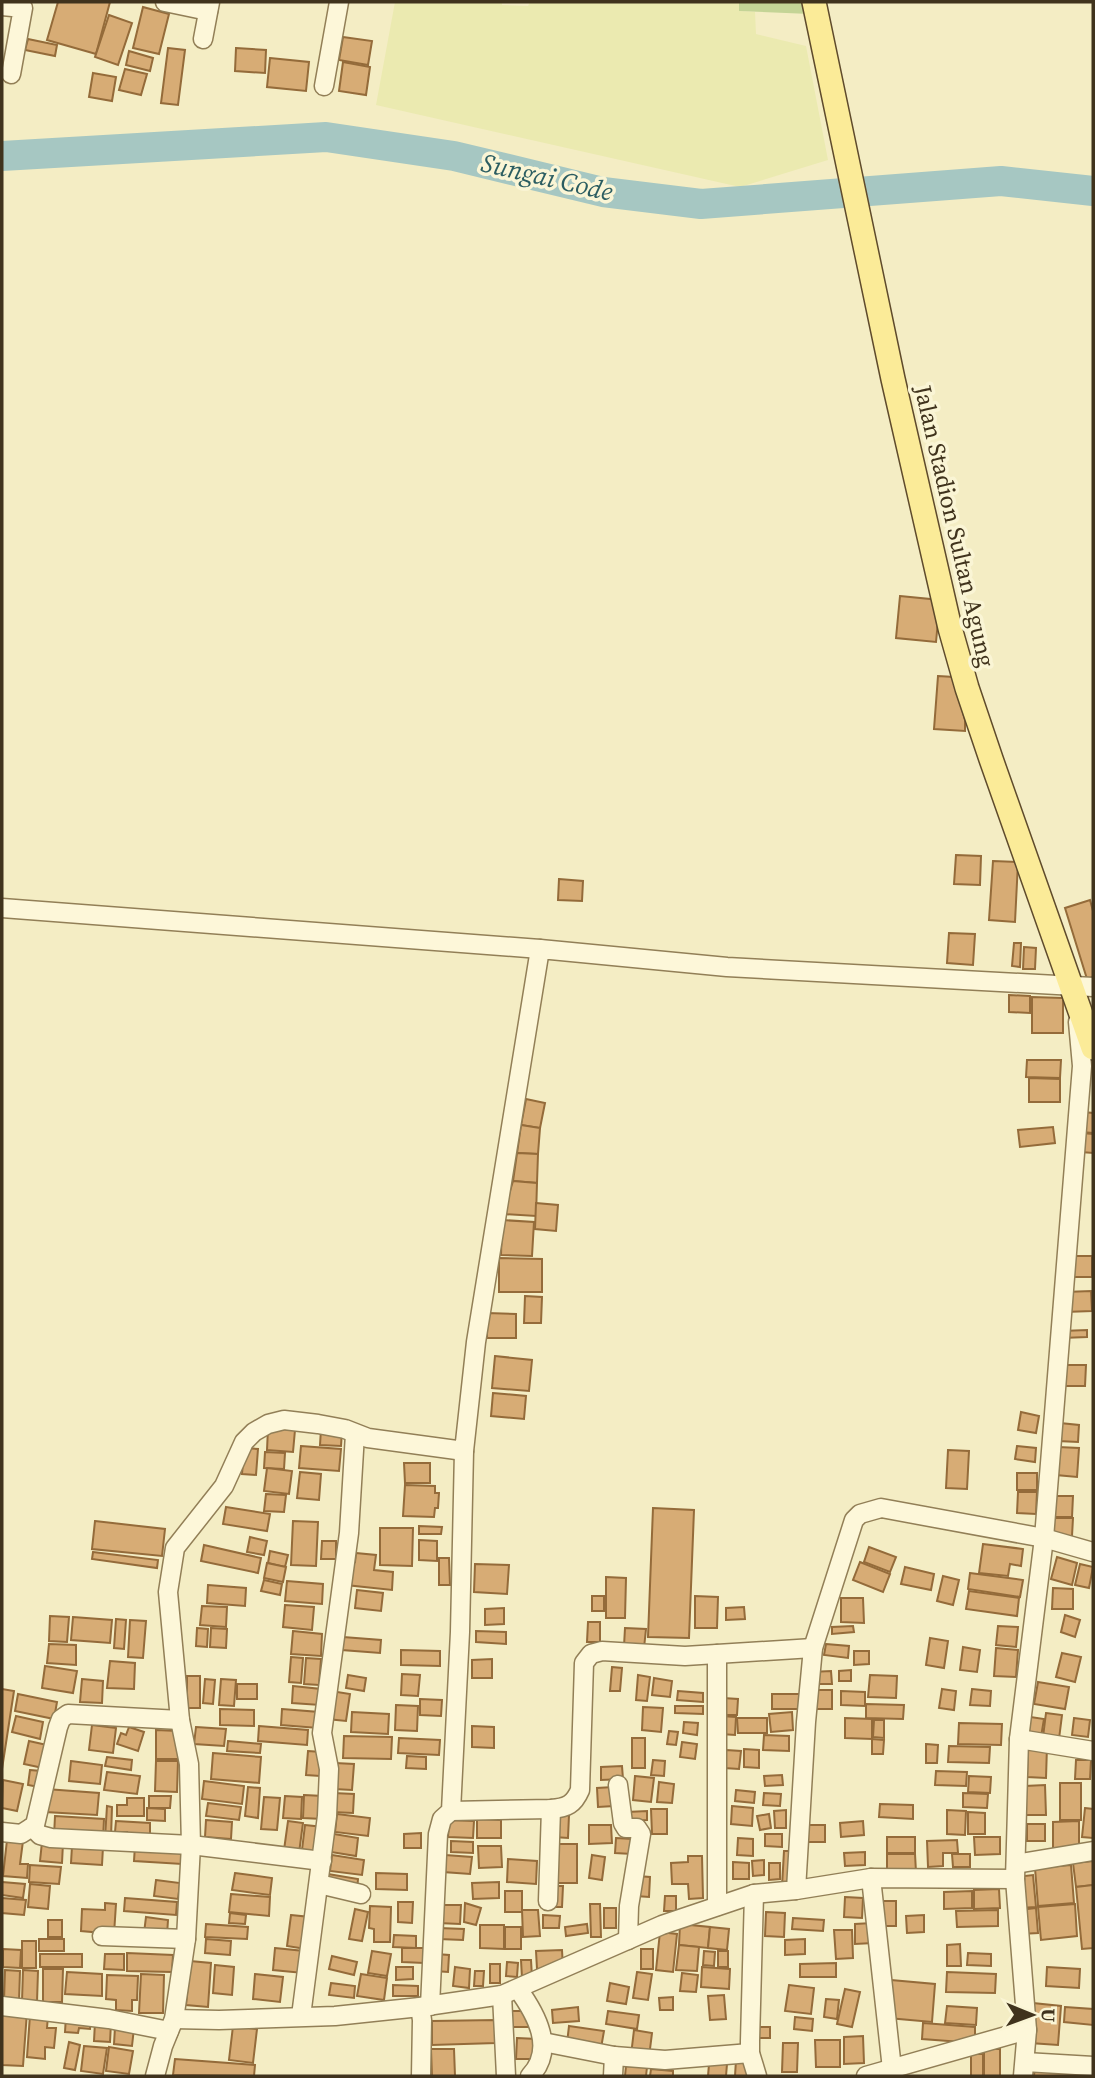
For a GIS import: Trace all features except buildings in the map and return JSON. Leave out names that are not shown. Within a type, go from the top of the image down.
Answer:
[{"type":"main road","name":"Jalan Stadion Sultan Agung","points":[[814,2],[865,234],[893,379],[960,664],[991,759],[1081,991],[1093,1048]]},
{"type":"street","points":[[164,2],[209,7],[204,39]]},
{"type":"street","points":[[324,86],[339,2]]},
{"type":"street","points":[[2,6],[24,5],[11,74]]},
{"type":"street","points":[[2,908],[540,948],[727,967],[1081,991],[1082,1066],[1044,1538],[1019,1739],[1016,1871],[1027,2030],[1024,2069],[1093,2066]]},
{"type":"street","points":[[451,1811],[461,1619],[464,1451],[476,1342],[540,948]]},
{"type":"street","points":[[155,2076],[171,2025],[186,1939],[191,1845],[189,1764],[180,1720],[168,1592],[175,1548],[224,1486],[244,1442],[268,1424],[284,1420],[318,1424],[381,1440],[464,1451]]},
{"type":"street","points":[[301,2016],[327,1816],[328,1769],[322,1733],[349,1533],[355,1434]]},
{"type":"street","points":[[796,1890],[813,1648],[854,1520],[860,1514],[881,1508],[1044,1538],[1093,1552]]},
{"type":"street","points":[[421,2076],[422,2020],[438,1834],[442,1819],[451,1811],[564,1808],[575,1801],[580,1790],[584,1663],[590,1654],[602,1651],[685,1656],[813,1648]]},
{"type":"street","points":[[717,1654],[717,1906]]},
{"type":"street","points":[[2,1832],[21,1833],[32,1828],[38,1819],[61,1719],[76,1713],[180,1720]]},
{"type":"street","points":[[1019,1739],[1093,1751]]},
{"type":"street","points":[[618,1784],[623,1823],[626,1828],[637,1828],[641,1834],[629,1906],[628,1940]]},
{"type":"street","points":[[548,1900],[551,1809]]},
{"type":"street","points":[[32,1828],[40,1835],[51,1838],[191,1845],[322,1861]]},
{"type":"street","points":[[2,2006],[171,2025],[219,2020],[335,2016],[425,2006],[510,1992],[662,1925],[754,1894],[871,1878],[1016,1871],[1093,1851]]},
{"type":"street","points":[[871,1878],[892,2069]]},
{"type":"street","points":[[319,1884],[361,1894]]},
{"type":"street","points":[[754,1894],[750,2053],[757,2076]]},
{"type":"street","points":[[102,1936],[186,1939]]},
{"type":"street","points":[[510,1992],[535,2015],[543,2042],[536,2070],[530,2076]]},
{"type":"street","points":[[506,2076],[510,1992]]},
{"type":"street","points":[[866,2076],[1027,2030]]},
{"type":"street","points":[[543,2042],[614,2056],[665,2060],[750,2053]]},
{"type":"street","points":[[613,2076],[614,2056]]},
{"type":"green space","points":[[395,2],[502,2],[502,5],[528,6],[530,2],[739,2],[739,11],[755,12],[756,34],[806,46],[828,160],[740,187],[376,105]]},
{"type":"green space","points":[[739,2],[807,2],[810,14],[739,11]]},
{"type":"waterway","name":"Sungai Code","points":[[2,156],[326,137],[454,156],[603,192],[701,204],[1001,181],[1093,191]]}]
